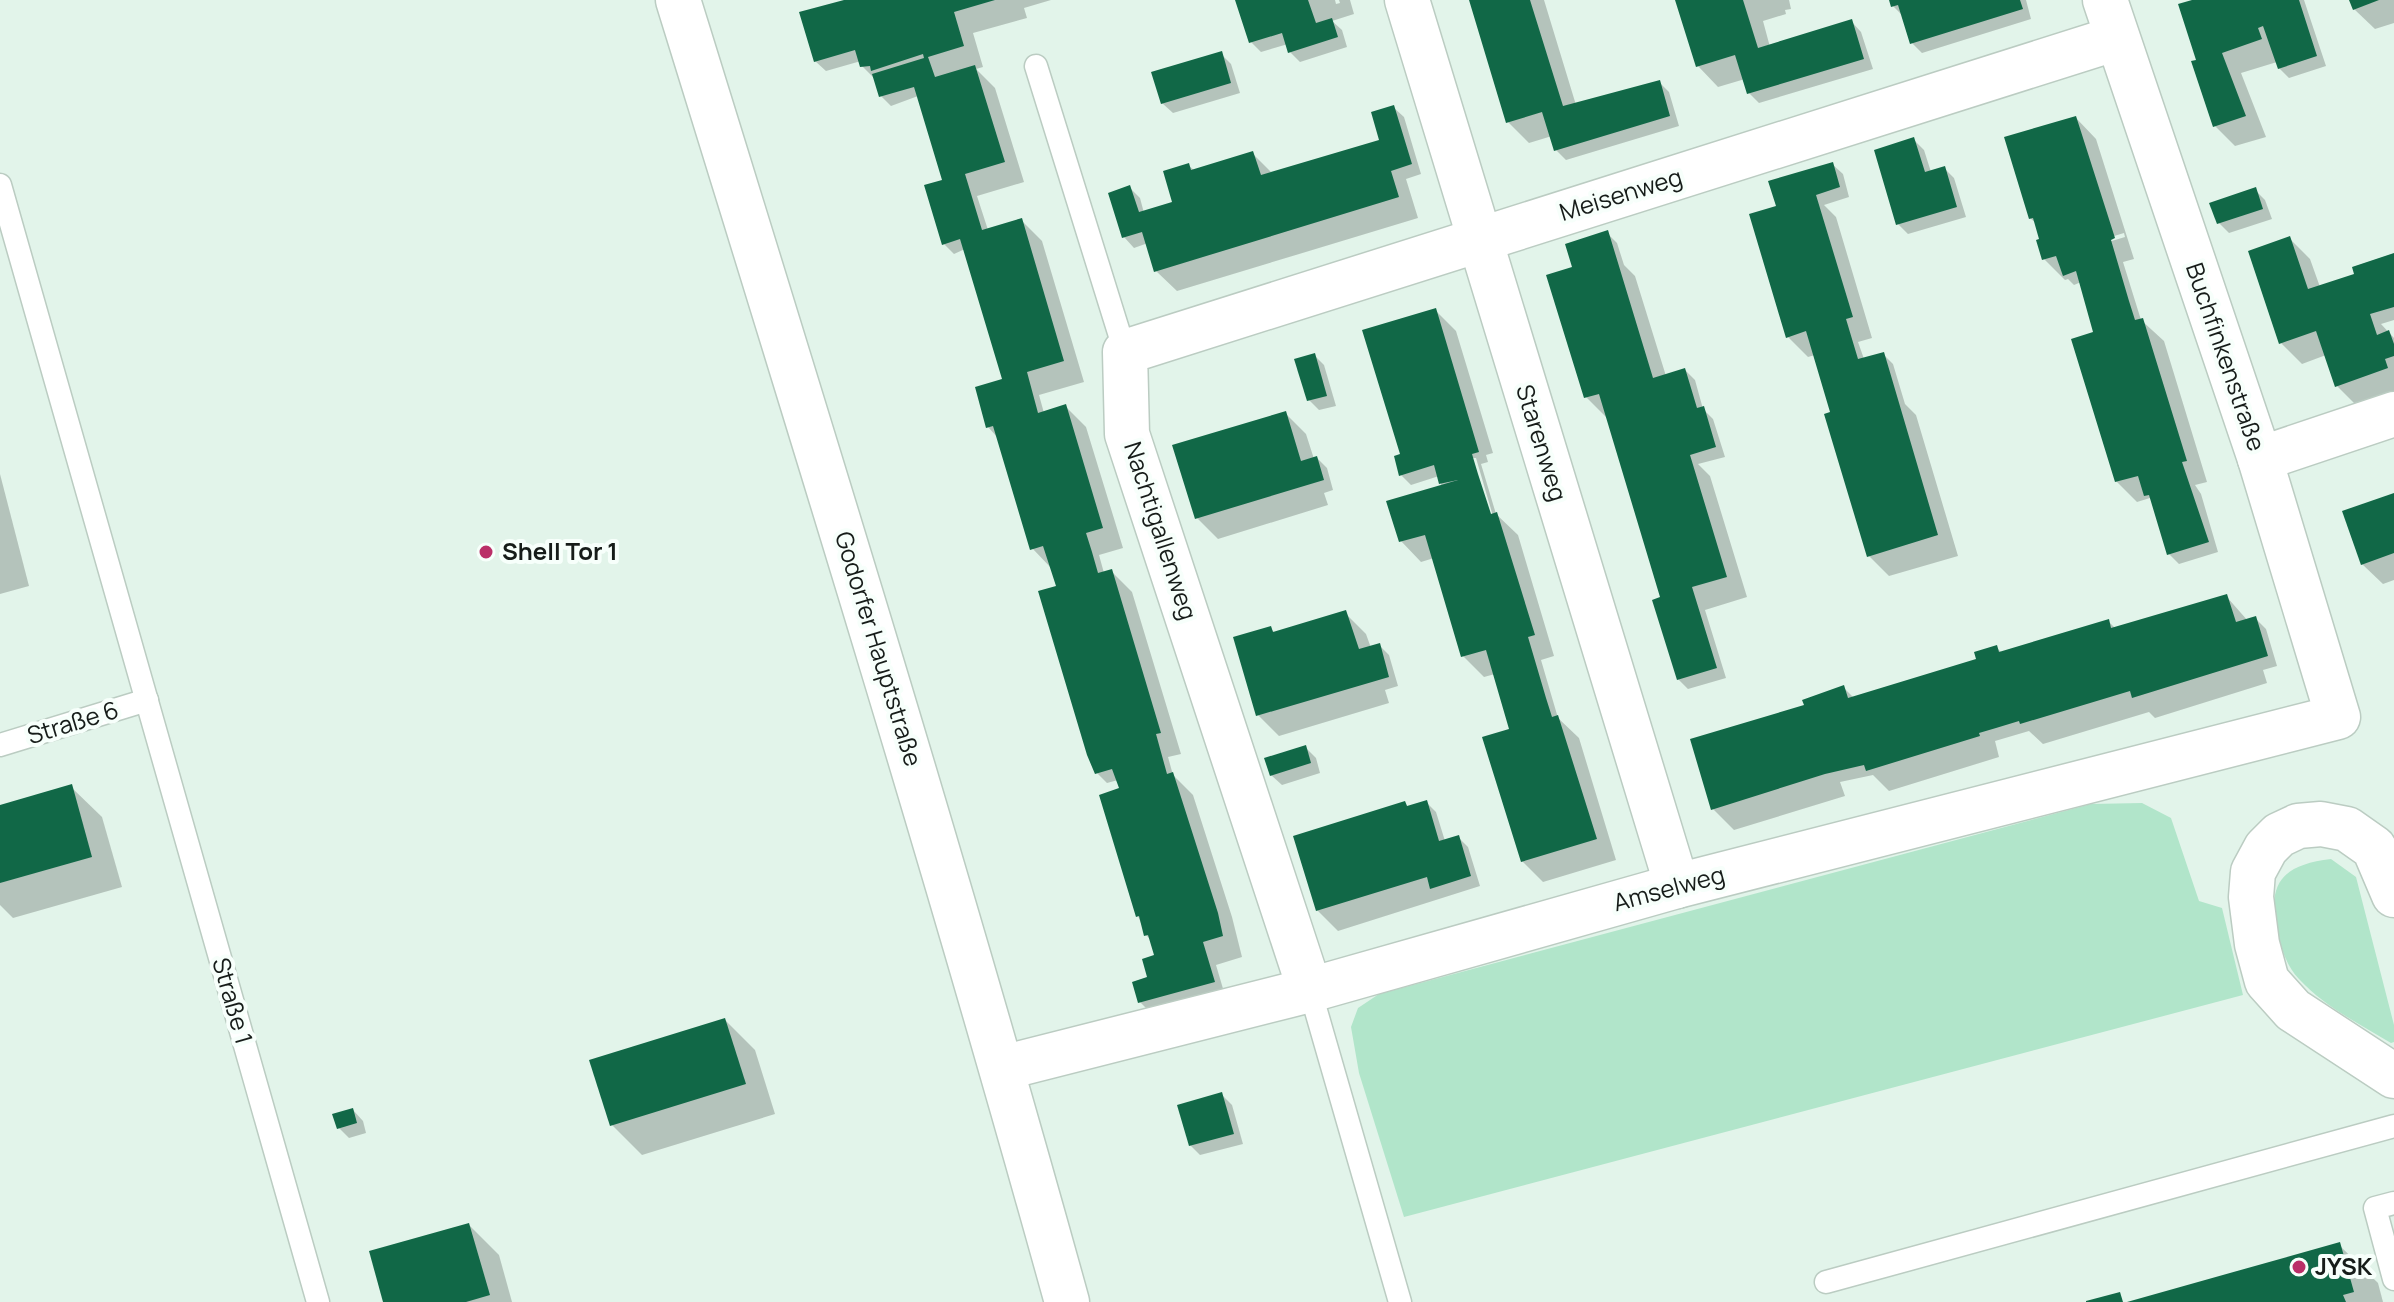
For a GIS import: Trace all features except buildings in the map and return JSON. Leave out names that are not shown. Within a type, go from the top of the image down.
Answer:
[{"type":"street","name":"Godorfer Hauptstraße","points":[[678,0],[855,573],[1002,1068],[1067,1302]]},
{"type":"street","name":"Starenweg","points":[[1407,0],[1677,886]]},
{"type":"street","name":"Meisenweg","points":[[1125,352],[1478,239],[2111,19]]},
{"type":"street","name":"Buchfinkenstraße","points":[[2111,19],[2260,459],[2338,717]]},
{"type":"street","name":"Nachtigallenweg","points":[[1125,352],[1127,434],[1310,990]]},
{"type":"street","points":[[2260,459],[2394,414]]},
{"type":"street","name":"Amselweg","points":[[1002,1068],[1310,990],[1677,886],[2338,717]]},
{"type":"street","points":[[2394,895],[2374,848],[2347,829],[2321,824],[2298,826],[2279,835],[2266,848],[2253,872],[2251,897],[2257,944],[2267,981],[2293,1010],[2394,1076]]},
{"type":"lane","name":"Nachtigallenweg","points":[[1036,66],[1125,352]]},
{"type":"lane","name":"Straße 1","points":[[0,185],[318,1302]]},
{"type":"lane","name":"Straße 6","points":[[0,745],[147,700]]},
{"type":"lane","points":[[1310,990],[1400,1302]]},
{"type":"lane","points":[[1826,1282],[2394,1126]]},
{"type":"lane","points":[[2394,1203],[2375,1208],[2394,1279]]},
{"type":"green space","points":[[2142,803],[2171,818],[2199,901],[2222,908],[2243,995],[1404,1217],[1359,1073],[1351,1027],[1358,1008],[1379,994],[2091,804]]},
{"type":"green space","points":[[2331,859],[2356,877],[2394,1025],[2394,1042],[2320,998],[2295,974],[2283,952],[2274,902],[2281,880],[2300,866]]},
{"type":"place","name":"Shell Tor 1","points":[[486,552]]},
{"type":"place","name":"JYSK","points":[[2299,1267]]}]
